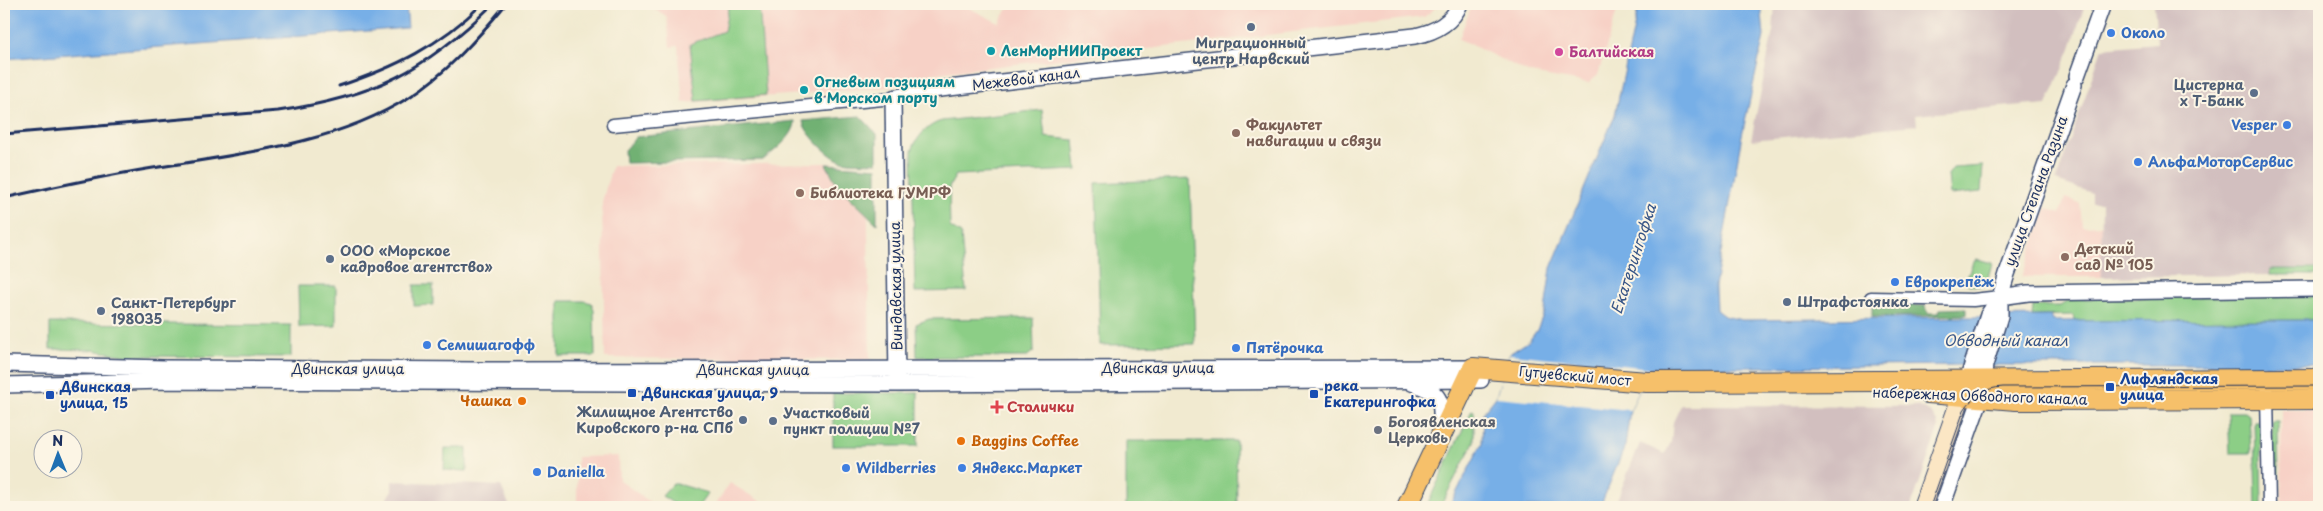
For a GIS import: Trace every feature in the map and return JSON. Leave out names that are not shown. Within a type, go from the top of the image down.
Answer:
[{"type":"main road","points":[[1407,507],[1441,435],[1485,375]]},
{"type":"main road","points":[[1419,507],[1485,375]]},
{"type":"main road","name":"Гутуевский мост","points":[[1485,375],[1575,388],[1644,387]]},
{"type":"main road","name":"набережная Обводного канала","points":[[1644,387],[1916,393],[1975,381],[2319,379]]},
{"type":"main road","name":"набережная Обводного канала","points":[[1975,381],[2016,400],[2319,399]]},
{"type":"main road","points":[[1922,507],[1975,381]]},
{"type":"street","name":"Межевой канал","points":[[613,125],[893,98],[923,91],[1415,36],[1439,29],[1452,17],[1460,4]]},
{"type":"street","name":"улица Степана Разина","points":[[1975,381],[2000,297],[2103,4]]},
{"type":"street","name":"Виндавская улица","points":[[893,98],[897,377]]},
{"type":"street","points":[[1871,298],[1973,300],[2028,294],[2319,289]]},
{"type":"street","name":"Двинская улица","points":[[4,364],[165,368],[897,377],[1401,379],[1485,375]]},
{"type":"street","name":"Двинская улица","points":[[4,385],[165,381],[1485,375]]},
{"type":"street","points":[[1401,379],[1432,390],[1438,396],[1442,406],[1441,435]]},
{"type":"street","points":[[2266,379],[2269,507]]},
{"type":"street","points":[[1942,507],[1975,381]]},
{"type":"shaded area","points":[[648,4],[961,4],[999,23],[1006,11],[1015,4],[1440,4],[1424,17],[912,76],[890,87],[683,103],[678,46],[670,47],[667,17]]},
{"type":"shaded area","points":[[1472,4],[1619,4],[1598,75],[1589,83],[1530,73],[1459,39]]},
{"type":"shaded area","points":[[1775,4],[2085,4],[2071,48],[2047,105],[2036,106],[2033,104],[1916,115],[1917,125],[1751,140],[1773,31]]},
{"type":"shaded area","points":[[2154,4],[2319,4],[2319,268],[2270,269],[2270,275],[2101,277],[2102,203],[2092,203],[2092,193],[2056,181],[2102,48],[2157,43]]},
{"type":"shaded area","points":[[826,163],[867,167],[870,360],[605,358],[602,202],[612,166]]},
{"type":"shaded area","name":"Детский сад № 105","points":[[2065,198],[2080,203],[2082,226],[2102,225],[2101,277],[2022,277],[2046,208],[2060,213]]},
{"type":"shaded area","points":[[1681,405],[1917,406],[1931,413],[1937,422],[1938,429],[1911,507],[1614,507],[1640,443],[1665,454],[1671,442],[1673,422]]},
{"type":"shaded area","points":[[2281,410],[2319,410],[2319,507],[2282,507]]},
{"type":"shaded area","points":[[618,456],[619,480],[657,507],[577,507],[577,457]]},
{"type":"shaded area","points":[[392,481],[501,486],[510,507],[386,507],[387,498],[392,490]]},
{"type":"shaded area","points":[[730,483],[770,507],[714,507]]},
{"type":"green space","points":[[729,4],[759,4],[766,95],[696,101],[690,44],[724,31]]},
{"type":"green space","points":[[1042,110],[1045,137],[1074,140],[1077,170],[956,175],[949,187],[950,227],[961,234],[966,291],[915,292],[912,151],[920,136],[928,128],[942,121]]},
{"type":"green space","points":[[860,116],[877,134],[877,163],[841,161],[837,159],[807,131],[803,121]]},
{"type":"green space","points":[[795,121],[788,138],[763,160],[625,163],[624,150],[636,137]]},
{"type":"green space","points":[[826,164],[877,168],[877,224],[838,186]]},
{"type":"green space","points":[[1983,166],[1981,192],[1950,195],[1948,175],[1953,168]]},
{"type":"green space","points":[[1190,179],[1195,344],[1100,345],[1096,183]]},
{"type":"green space","points":[[1977,259],[1992,263],[1986,285],[1975,286],[1965,282],[1973,262]]},
{"type":"green space","points":[[2270,269],[2319,269],[2319,275],[2270,275]]},
{"type":"green space","points":[[414,285],[433,285],[433,305],[414,306]]},
{"type":"green space","points":[[298,286],[336,286],[336,326],[299,327]]},
{"type":"green space","points":[[2319,295],[2319,320],[2075,321],[2074,315],[2032,316],[2033,306],[2060,306],[2071,299]]},
{"type":"green space","points":[[559,301],[584,301],[592,303],[594,311],[595,356],[559,356]]},
{"type":"green space","points":[[1872,302],[1926,306],[1928,313],[1939,313],[1940,309],[1966,308],[1966,315],[1872,317]]},
{"type":"green space","points":[[1033,318],[1034,351],[1026,357],[917,357],[916,324],[929,319]]},
{"type":"green space","points":[[50,323],[291,325],[291,357],[127,356],[92,350],[50,349]]},
{"type":"green space","points":[[833,393],[918,393],[918,446],[833,446]]},
{"type":"green space","points":[[1472,410],[1474,411],[1474,442],[1440,507],[1426,507]]},
{"type":"green space","points":[[2228,412],[2245,412],[2249,415],[2251,453],[2230,453]]},
{"type":"green space","points":[[2254,421],[2260,421],[2262,507],[2256,507]]},
{"type":"green space","points":[[2272,421],[2278,421],[2279,495],[2273,495]]},
{"type":"green space","points":[[1126,441],[1236,441],[1237,507],[1126,507]]},
{"type":"green space","points":[[445,448],[467,448],[467,471],[444,470]]},
{"type":"green space","points":[[673,484],[708,493],[698,507],[679,507],[662,496]]},
{"type":"green space","points":[[2136,500],[2136,507],[2079,507],[2079,501]]},
{"type":"water","points":[[4,4],[406,4],[408,28],[4,59]]},
{"type":"water","points":[[1639,4],[1761,4],[1764,36],[1742,135],[1715,286],[1716,310],[1724,316],[1742,320],[2051,316],[2053,321],[2319,320],[2319,365],[1966,365],[1650,368],[1630,410],[1625,446],[1600,507],[1449,507],[1482,443],[1483,413],[1496,397],[1509,354],[1529,341],[1537,330],[1545,310],[1551,268],[1615,115]]},
{"type":"pier","points":[[1509,354],[1650,368],[1630,410],[1496,397]]},
{"type":"tram line","points":[[1930,507],[1964,410],[1976,396],[1991,389],[2003,387],[2319,386]]},
{"type":"railway","points":[[339,86],[360,79],[416,54],[450,32],[482,4]]},
{"type":"railway","points":[[4,134],[278,111],[343,98],[370,89],[420,64],[444,47],[493,4]]},
{"type":"railway","points":[[4,198],[116,175],[251,152],[317,137],[348,127],[379,114],[408,98],[435,78],[461,55],[506,4]]},
{"type":"place","name":"Миграционный центр Нарвский","points":[[1251,27]]},
{"type":"place","name":"Около","points":[[2111,33]]},
{"type":"place","name":"ЛенМорНИИПроект","points":[[991,51]]},
{"type":"place","name":"Балтийская","points":[[1559,52]]},
{"type":"place","name":"Огневым позициям в Морском порту","points":[[804,90]]},
{"type":"place","name":"Цистерна х Т-Банк","points":[[2254,93]]},
{"type":"place","name":"Vesper","points":[[2287,125]]},
{"type":"place","name":"Факультет навигации и связи","points":[[1236,133]]},
{"type":"place","name":"АльфаМоторСервис","points":[[2138,162]]},
{"type":"place","name":"Библиотека ГУМРФ","points":[[800,193]]},
{"type":"place","name":"Детский сад № 105","points":[[2065,257]]},
{"type":"place","name":"ООО «Морское кадровое агентство»","points":[[330,259]]},
{"type":"place","name":"Еврокрепёж","points":[[1895,282]]},
{"type":"place","name":"Штрафстоянка","points":[[1787,302]]},
{"type":"place","name":"Санкт-Петербург 198035","points":[[101,311]]},
{"type":"place","name":"Семишагофф","points":[[427,345]]},
{"type":"place","name":"Пятёрочка","points":[[1236,348]]},
{"type":"place","name":"Лифляндская улица","points":[[2110,387]]},
{"type":"place","name":"Двинская улица, 9","points":[[632,393]]},
{"type":"place","name":"река Екатерингофка","points":[[1314,394]]},
{"type":"place","name":"Двинская улица, 15","points":[[50,395]]},
{"type":"place","name":"Чашка","points":[[522,401]]},
{"type":"place","name":"Столички","points":[[997,407]]},
{"type":"place","name":"Жилищное Агентство Кировского р-на СПб","points":[[743,420]]},
{"type":"place","name":"Участковый пункт полиции №7","points":[[773,421]]},
{"type":"place","name":"Богоявленская Церковь","points":[[1378,430]]},
{"type":"place","name":"Baggins Coffee","points":[[961,441]]},
{"type":"place","name":"Wildberries","points":[[846,468]]},
{"type":"place","name":"Яндекс.Маркет","points":[[962,468]]},
{"type":"place","name":"Daniella","points":[[537,472]]},
{"type":"water label","name":"Екатерингофка","points":[[1634,259]]},
{"type":"water label","name":"Обводный канал","points":[[2006,341]]}]
